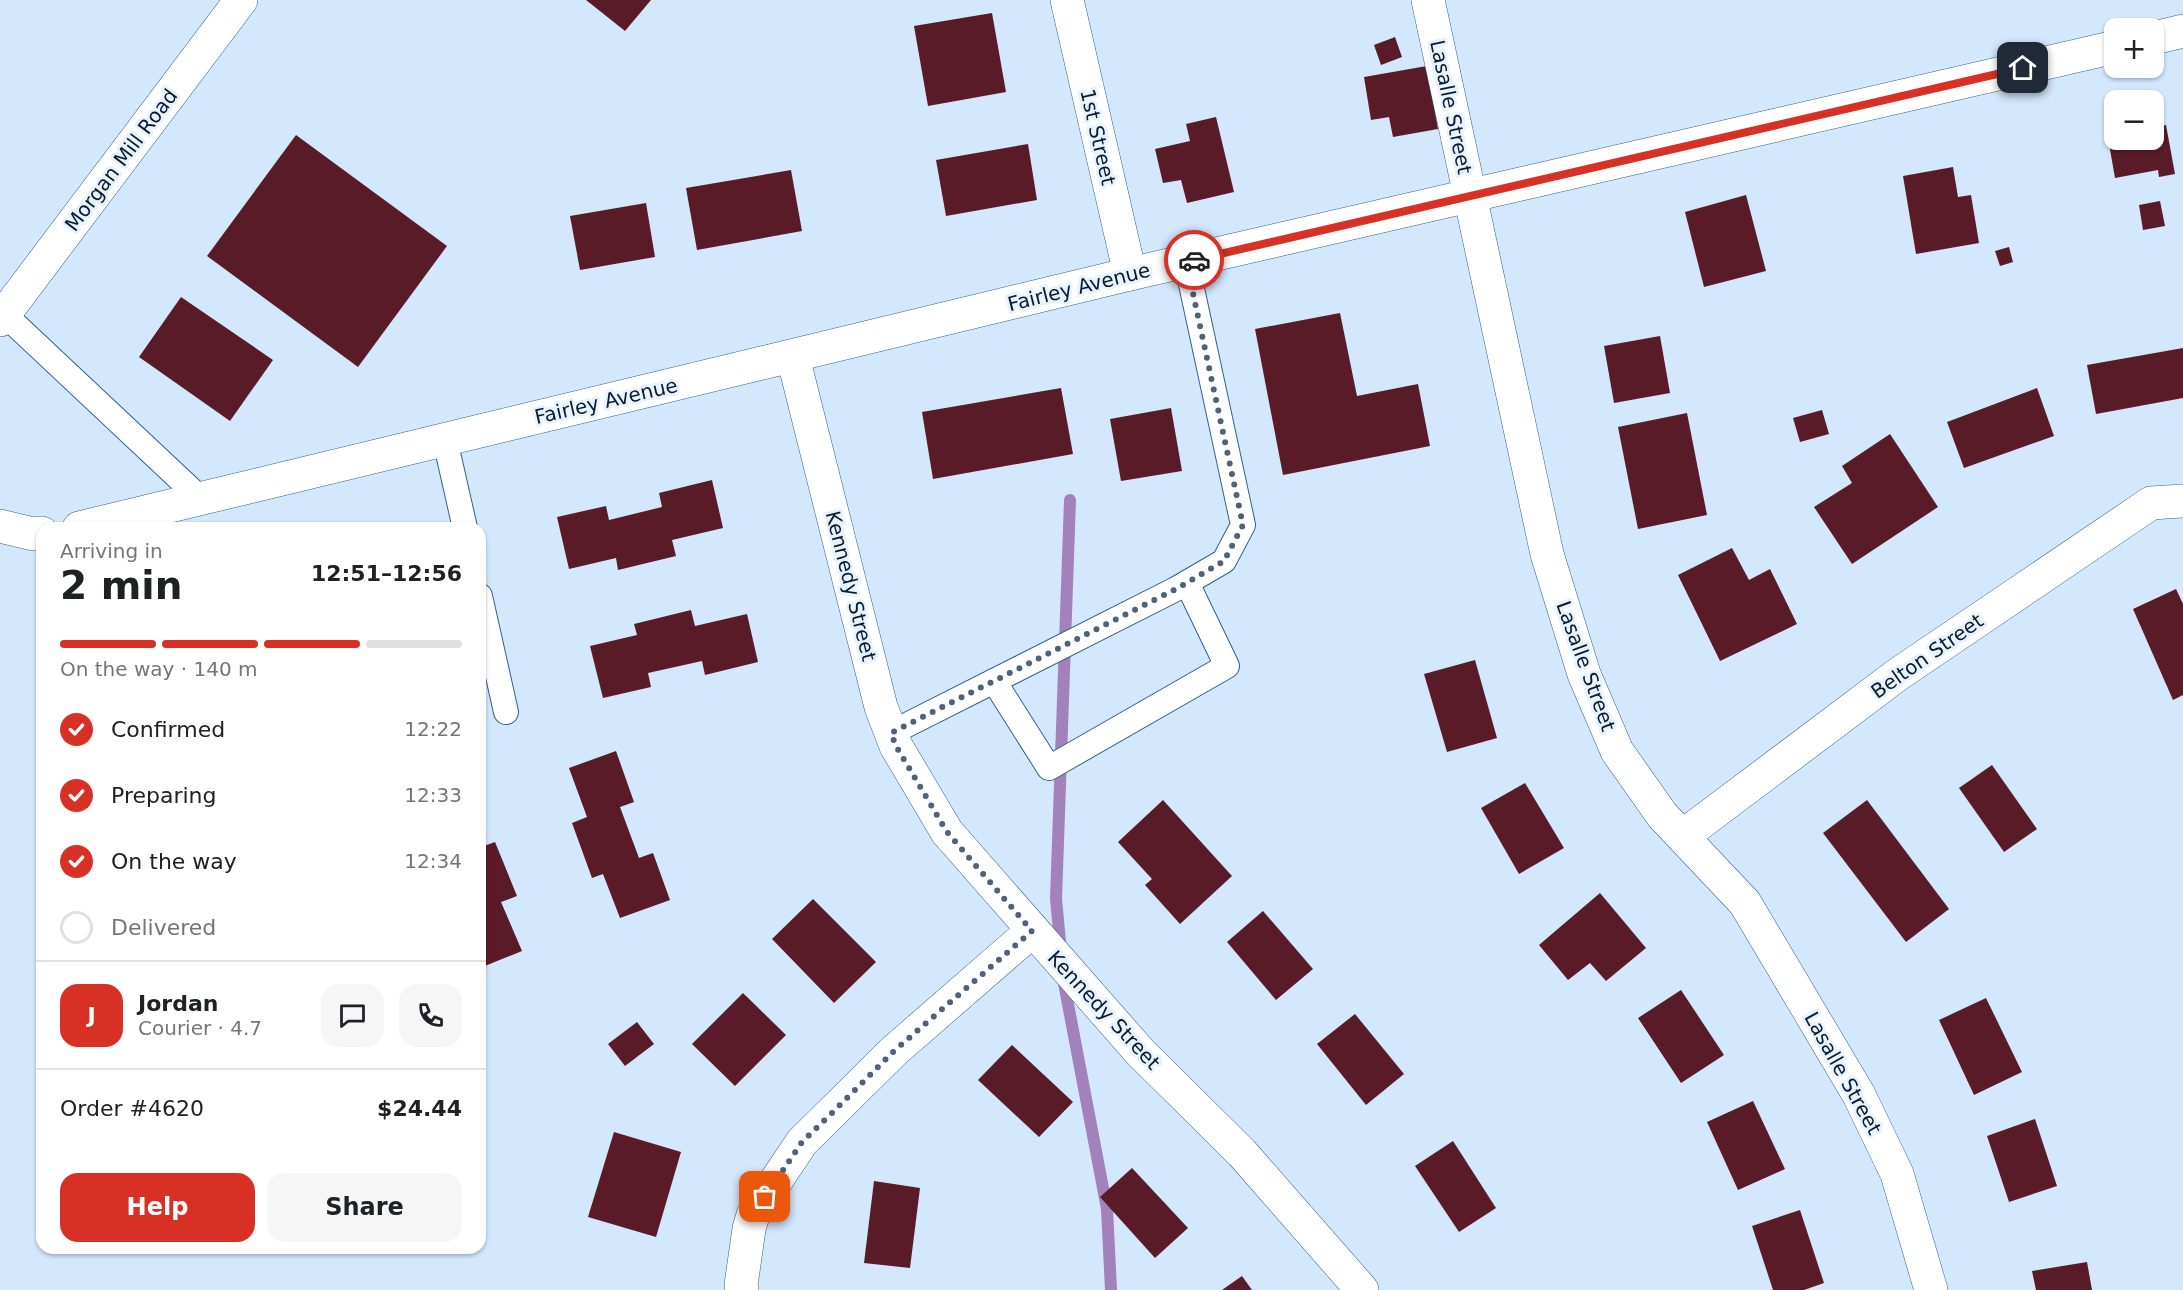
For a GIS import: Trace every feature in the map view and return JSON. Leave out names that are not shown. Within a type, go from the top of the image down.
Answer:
[{"type":"street","name":"Morgan Mill Road","points":[[2,317],[241,0]]},
{"type":"street","name":"1st Street","points":[[1067,0],[1130,274]]},
{"type":"street","name":"Lasalle Street","points":[[1428,0],[1547,554],[1584,674],[1617,751],[1662,814],[1745,903],[1859,1095],[1897,1174],[1931,1290]]},
{"type":"street","points":[[2164,36],[2183,31]]},
{"type":"street","name":"Fairley Avenue","points":[[104,522],[1130,274],[2104,50]]},
{"type":"street","name":"Kennedy Street","points":[[793,357],[881,707],[896,746],[947,832],[1140,1052],[1242,1153],[1362,1290]]},
{"type":"street","name":"Belton Street","points":[[1683,836],[1897,675],[2151,502],[2183,501]]},
{"type":"street","points":[[0,526],[36,534]]},
{"type":"street","points":[[742,1290],[749,1229],[753,1215],[802,1142],[894,1051],[1032,931]]},
{"type":"lane","points":[[891,733],[1224,561],[1243,525],[1186,261]]},
{"type":"lane","points":[[2,317],[201,499]]},
{"type":"lane","points":[[445,440],[464,522]]},
{"type":"lane","points":[[994,681],[1049,768],[1227,666],[1187,582]]},
{"type":"lane","points":[[486,623],[506,712]]},
{"type":"building","points":[[586,0],[651,0],[625,31]]},
{"type":"building","points":[[992,13],[1006,92],[928,106],[914,26]]},
{"type":"building","points":[[1395,37],[1402,57],[1381,65],[1374,45]]},
{"type":"building","points":[[1427,66],[1438,129],[1393,137],[1389,117],[1371,120],[1364,77]]},
{"type":"building","points":[[1216,117],[1234,192],[1187,203],[1181,180],[1163,183],[1155,149],[1190,141],[1186,124]]},
{"type":"building","points":[[2166,125],[2175,174],[2159,177],[2158,170],[2115,178],[2110,150],[2164,150],[2164,126]]},
{"type":"building","points":[[296,135],[447,246],[358,367],[207,256]]},
{"type":"building","points":[[1028,144],[1037,200],[946,216],[936,160]]},
{"type":"building","points":[[1953,167],[1958,197],[1971,195],[1979,243],[1916,254],[1903,176]]},
{"type":"building","points":[[791,170],[802,231],[697,250],[686,188]]},
{"type":"building","points":[[1746,195],[1766,271],[1704,287],[1685,212]]},
{"type":"building","points":[[2160,201],[2165,226],[2143,230],[2139,205]]},
{"type":"building","points":[[646,203],[655,257],[580,270],[570,216]]},
{"type":"building","points":[[2009,247],[2013,262],[2000,266],[1995,251]]},
{"type":"building","points":[[181,297],[273,360],[230,421],[139,357]]},
{"type":"building","points":[[1340,313],[1357,396],[1418,384],[1430,446],[1283,475],[1255,329]]},
{"type":"building","points":[[1660,336],[1670,393],[1614,403],[1604,346]]},
{"type":"building","points":[[2183,348],[2183,398],[2096,414],[2087,365]]},
{"type":"building","points":[[1061,388],[1073,454],[933,479],[922,412]]},
{"type":"building","points":[[2037,388],[2054,436],[1964,468],[1947,422]]},
{"type":"building","points":[[1171,408],[1182,471],[1121,481],[1110,419]]},
{"type":"building","points":[[1822,410],[1829,434],[1800,442],[1793,418]]},
{"type":"building","points":[[1687,413],[1707,515],[1638,529],[1618,427]]},
{"type":"building","points":[[1890,434],[1938,507],[1852,564],[1814,507],[1852,483],[1842,466]]},
{"type":"building","points":[[712,480],[723,528],[672,540],[676,556],[618,570],[616,558],[569,569],[557,517],[606,506],[609,520],[662,507],[659,493]]},
{"type":"building","points":[[1732,548],[1749,580],[1770,569],[1797,624],[1720,661],[1678,575]]},
{"type":"building","points":[[2176,589],[2183,604],[2183,695],[2173,700],[2133,609]]},
{"type":"building","points":[[691,610],[695,626],[747,614],[758,662],[705,675],[702,661],[648,673],[651,687],[603,698],[590,646],[637,635],[634,624]]},
{"type":"building","points":[[1475,660],[1497,738],[1447,752],[1424,674]]},
{"type":"building","points":[[616,751],[634,802],[620,807],[639,858],[653,853],[670,900],[620,918],[603,874],[592,878],[572,823],[587,817],[569,768]]},
{"type":"building","points":[[1992,765],[2037,829],[2004,852],[1959,788]]},
{"type":"building","points":[[1525,783],[1564,848],[1519,874],[1481,808]]},
{"type":"building","points":[[1163,800],[1232,876],[1180,924],[1145,885],[1152,879],[1118,842]]},
{"type":"building","points":[[1867,800],[1949,909],[1906,942],[1823,833]]},
{"type":"building","points":[[495,842],[517,896],[501,902],[522,951],[486,966],[486,845]]},
{"type":"building","points":[[1600,893],[1646,948],[1606,981],[1590,963],[1568,980],[1539,945]]},
{"type":"building","points":[[813,899],[876,962],[834,1003],[772,939]]},
{"type":"building","points":[[1263,911],[1313,969],[1276,1000],[1227,942]]},
{"type":"building","points":[[1681,990],[1724,1055],[1681,1083],[1638,1018]]},
{"type":"building","points":[[743,993],[786,1035],[735,1086],[692,1044]]},
{"type":"building","points":[[1986,998],[2022,1072],[1974,1095],[1939,1020]]},
{"type":"building","points":[[1355,1014],[1404,1074],[1366,1105],[1317,1044]]},
{"type":"building","points":[[637,1022],[654,1044],[625,1066],[608,1044]]},
{"type":"building","points":[[1012,1045],[1073,1102],[1039,1137],[978,1080]]},
{"type":"building","points":[[1753,1101],[1785,1169],[1738,1190],[1707,1122]]},
{"type":"building","points":[[2035,1119],[2057,1186],[2009,1202],[1987,1136]]},
{"type":"building","points":[[614,1132],[681,1152],[656,1237],[588,1217]]},
{"type":"building","points":[[1453,1141],[1496,1208],[1459,1232],[1415,1166]]},
{"type":"building","points":[[1132,1168],[1188,1228],[1155,1258],[1100,1197]]},
{"type":"building","points":[[874,1181],[920,1188],[910,1268],[864,1263]]},
{"type":"building","points":[[1800,1210],[1824,1283],[1804,1290],[1773,1290],[1752,1226]]},
{"type":"building","points":[[2087,1262],[2092,1290],[2036,1290],[2032,1271]]},
{"type":"building","points":[[1242,1276],[1252,1290],[1222,1290]]},
{"type":"waterway","points":[[1061,952],[1056,899],[1070,500]]},
{"type":"waterway","points":[[1063,978],[1107,1209],[1111,1290]]},
{"type":"way so far","points":[[765,1197],[802,1142],[894,1051],[1032,931],[947,832],[896,746],[891,733],[1176,589],[1224,561],[1243,525],[1186,261],[1194,260]]},
{"type":"route","points":[[1194,260],[2023,68]]}]
